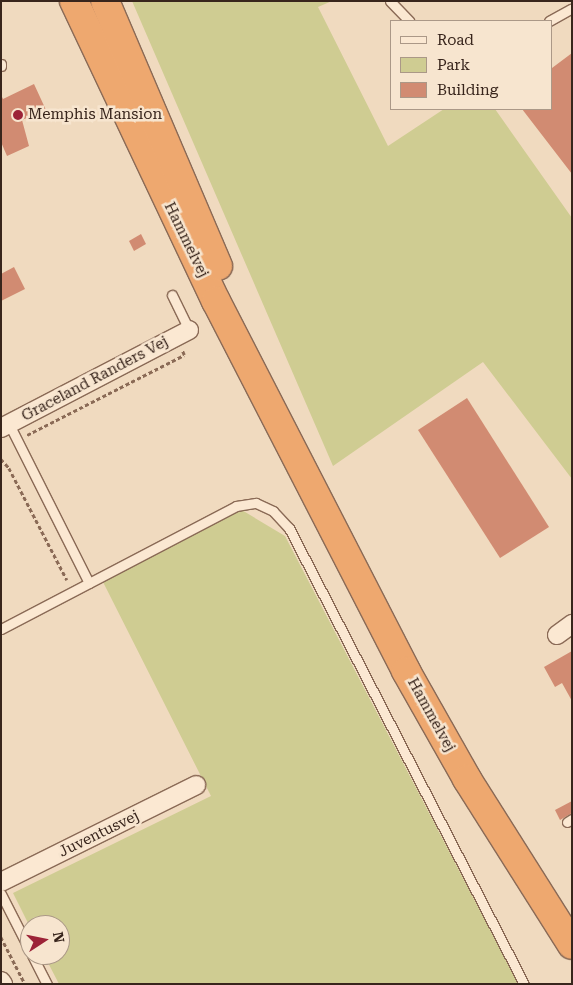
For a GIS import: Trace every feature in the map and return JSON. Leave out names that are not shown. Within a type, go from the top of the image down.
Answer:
[{"type":"highway","name":"Hammelvej","points":[[74,1],[144,156],[406,670],[462,770],[572,945]]},
{"type":"highway","points":[[93,1],[184,188]]},
{"type":"highway","name":"Hammelvej","points":[[105,1],[306,474]]},
{"type":"highway","points":[[116,1],[184,188]]},
{"type":"street","name":"Graceland Randers Vej","points":[[5,426],[182,333]]},
{"type":"street","points":[[556,636],[572,624]]},
{"type":"street","name":"Juventusvej","points":[[1,882],[196,785]]},
{"type":"lane","points":[[390,1],[408,20]]},
{"type":"lane","points":[[551,20],[572,8]]},
{"type":"lane","points":[[172,295],[182,333]]},
{"type":"lane","points":[[5,426],[17,440],[89,583]]},
{"type":"lane","points":[[1,629],[236,506],[256,503],[273,511],[289,528],[524,984]]},
{"type":"lane","points":[[1,894],[20,931]]},
{"type":"lane","points":[[37,965],[47,984]]},
{"type":"path","points":[[17,440],[184,355],[182,333]]},
{"type":"path","points":[[1,459],[10,468],[73,591]]},
{"type":"path","points":[[1,937],[25,984]]},
{"type":"green space","points":[[132,1],[332,1],[318,7],[388,146],[442,110],[496,110],[572,218],[572,479],[483,362],[333,466]]},
{"type":"green space","points":[[240,509],[285,536],[518,984],[59,984],[49,965],[70,965],[70,915],[24,915],[13,893],[211,796],[103,582]]},
{"type":"building","points":[[572,53],[572,174],[523,110],[553,110],[553,67]]},
{"type":"building","name":"Memphis Mansion","points":[[34,84],[46,110],[22,120],[29,146],[7,156],[1,142],[1,95],[3,99]]},
{"type":"building","points":[[141,234],[146,244],[134,251],[129,241]]},
{"type":"building","points":[[14,267],[25,289],[1,301],[1,274]]},
{"type":"building","points":[[467,398],[549,527],[500,558],[418,430]]},
{"type":"building","points":[[572,651],[572,701],[562,683],[555,687],[544,667]]},
{"type":"building","points":[[572,801],[572,813],[560,820],[555,810]]},
{"type":"place","name":"Memphis Mansion","points":[[18,115]]}]
